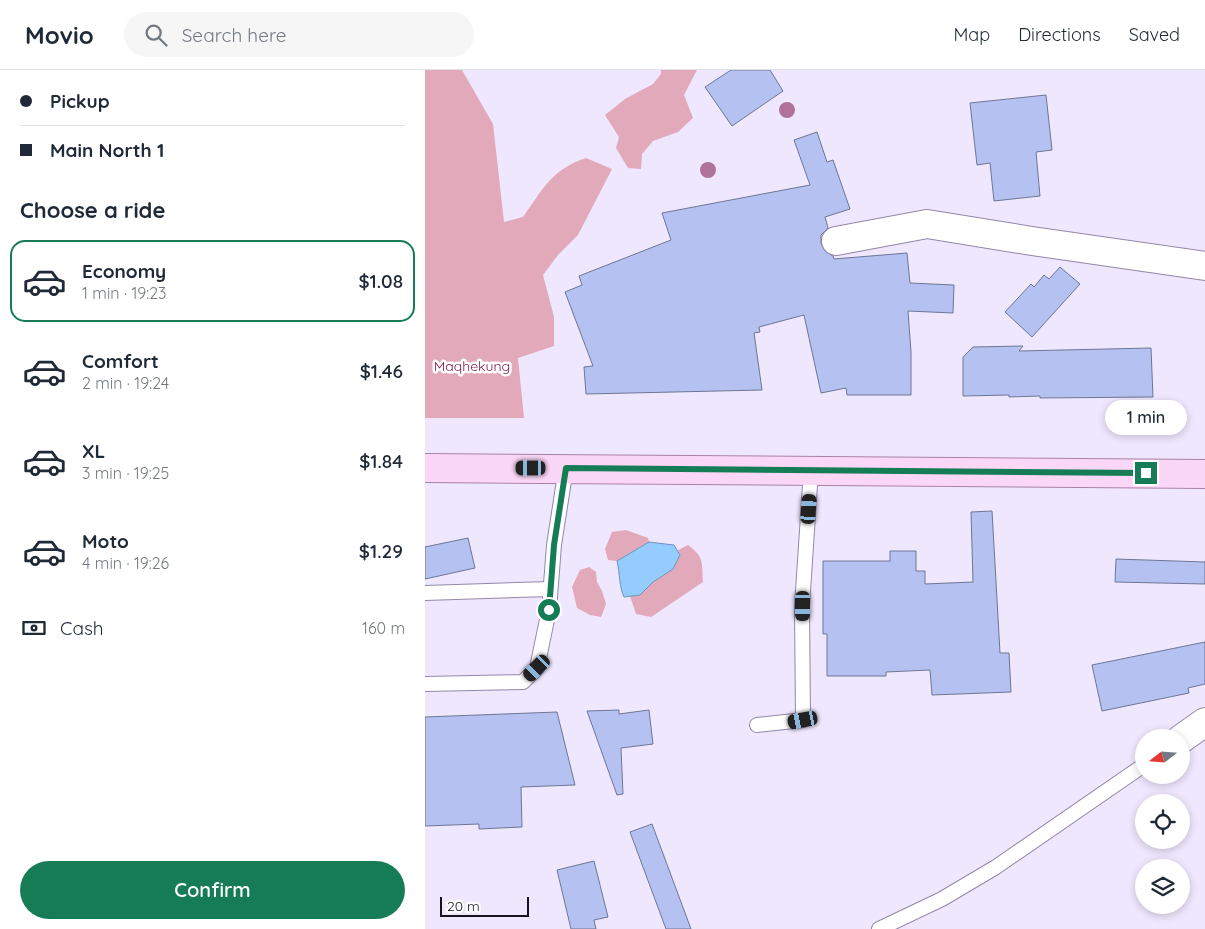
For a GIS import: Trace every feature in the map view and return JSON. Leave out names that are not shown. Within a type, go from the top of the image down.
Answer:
[{"type":"main road","points":[[425,468],[1205,474]]},
{"type":"street","points":[[836,241],[927,224],[1205,266]]},
{"type":"street","points":[[1190,733],[1205,722]]},
{"type":"lane","points":[[425,684],[523,682],[537,668],[549,610],[554,545],[566,468]]},
{"type":"lane","points":[[757,725],[803,720],[803,606],[811,470]]},
{"type":"lane","points":[[425,593],[550,589]]},
{"type":"lane","points":[[879,929],[942,899],[996,867],[1135,771]]},
{"type":"green space","name":"Maqhekung","points":[[425,70],[462,70],[493,124],[504,222],[523,217],[542,189],[564,168],[574,163],[586,158],[612,169],[578,235],[558,255],[543,275],[554,317],[554,346],[518,358],[524,418],[425,418]]},
{"type":"green space","points":[[661,70],[697,70],[684,95],[693,118],[678,132],[653,141],[642,154],[641,169],[628,168],[616,148],[619,137],[605,115],[625,99],[653,84],[661,74]]},
{"type":"green space","points":[[626,530],[648,538],[649,542],[617,561],[608,560],[605,549],[612,532]]},
{"type":"green space","points":[[688,545],[700,557],[703,582],[651,617],[636,614],[630,596],[640,595],[653,582],[673,569],[680,555],[678,550]]},
{"type":"green space","points":[[589,567],[596,572],[597,582],[606,604],[601,617],[590,615],[577,608],[572,587],[580,570]]},
{"type":"water","points":[[649,542],[674,545],[680,555],[673,569],[653,582],[640,595],[624,597],[617,561]]},
{"type":"building","points":[[731,70],[770,70],[783,91],[732,126],[705,87]]},
{"type":"building","points":[[1046,95],[1052,150],[1036,152],[1040,196],[994,201],[990,163],[977,165],[970,103]]},
{"type":"building","points":[[817,132],[827,162],[833,160],[850,209],[825,217],[828,228],[821,235],[821,243],[825,251],[833,256],[834,259],[907,253],[910,283],[954,285],[953,313],[908,311],[911,352],[911,395],[847,395],[846,388],[821,393],[804,315],[759,327],[760,332],[754,333],[762,390],[586,394],[584,367],[593,366],[565,292],[582,285],[579,276],[671,240],[662,213],[810,185],[794,140]]},
{"type":"building","points":[[1060,267],[1080,284],[1032,337],[1005,312],[1031,284],[1034,287],[1044,275],[1049,279]]},
{"type":"building","points":[[1023,346],[1019,351],[1151,348],[1153,397],[1040,398],[1040,396],[1009,397],[1009,395],[963,396],[963,357],[973,347]]},
{"type":"building","points":[[992,511],[1000,653],[1009,653],[1011,692],[932,695],[930,670],[886,672],[886,676],[827,676],[827,634],[823,634],[823,561],[890,561],[890,551],[916,551],[916,571],[925,571],[925,584],[973,582],[971,512]]},
{"type":"building","points":[[468,538],[475,568],[425,579],[425,547]]},
{"type":"building","points":[[1116,559],[1205,562],[1205,584],[1115,582]]},
{"type":"building","points":[[1205,642],[1205,684],[1188,688],[1189,693],[1102,711],[1092,665]]},
{"type":"building","points":[[619,710],[619,714],[649,710],[653,744],[621,748],[623,794],[617,795],[587,711]]},
{"type":"building","points":[[557,712],[575,785],[521,787],[522,827],[479,829],[479,824],[425,826],[425,717]]},
{"type":"building","points":[[652,824],[691,929],[666,929],[630,832]]},
{"type":"building","points":[[594,861],[608,917],[594,920],[596,929],[571,929],[557,870]]},
{"type":"route","points":[[549,610],[554,545],[566,468],[1146,473]]}]
